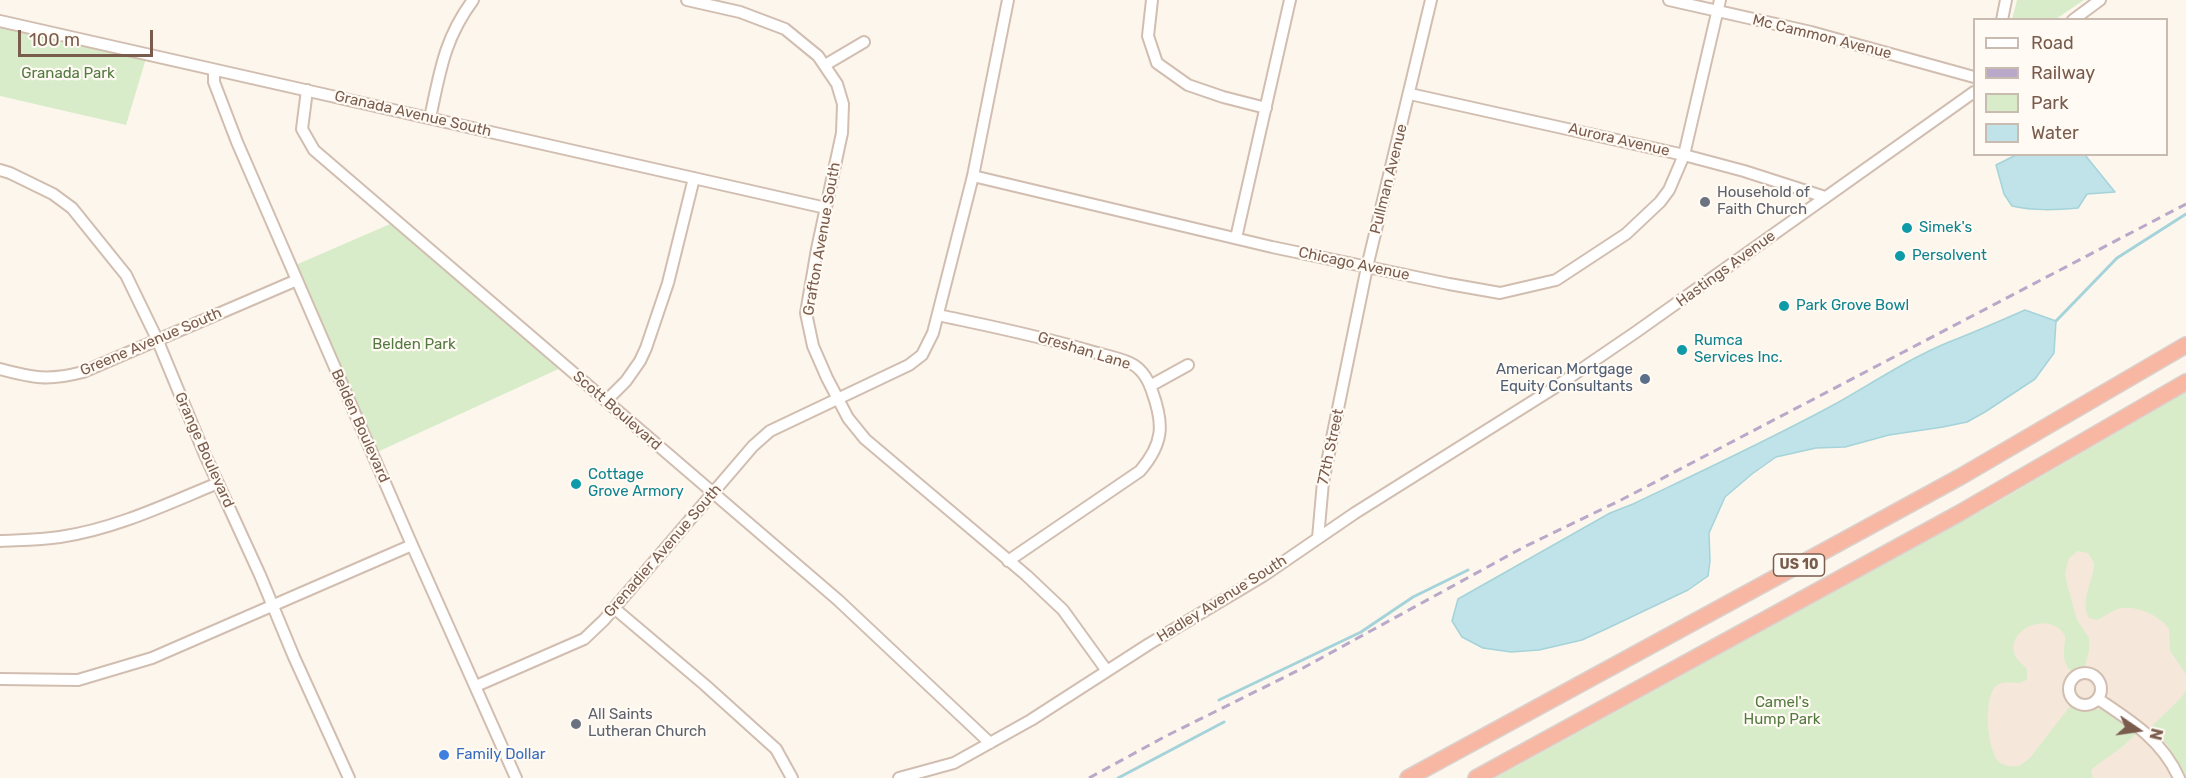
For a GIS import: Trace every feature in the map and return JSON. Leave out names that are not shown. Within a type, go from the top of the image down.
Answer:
[{"type":"highway","name":"US 10","points":[[1408,778],[1959,477],[2186,345]]},
{"type":"highway","name":"US 10","points":[[1476,778],[1958,514],[2186,382]]},
{"type":"street","points":[[430,118],[447,46],[458,20],[473,0]]},
{"type":"street","name":"Grafton Avenue South","points":[[687,0],[740,12],[785,29],[818,56],[837,84],[843,104],[842,133],[806,314],[813,346],[848,418],[865,439],[1064,610],[1107,671]]},
{"type":"street","name":"Grenadier Avenue South","points":[[476,686],[584,639],[614,608],[753,446],[770,431],[909,365],[922,355],[933,333],[973,176],[1008,0]]},
{"type":"street","points":[[1152,0],[1149,36],[1157,63],[1188,85],[1266,108]]},
{"type":"street","points":[[1236,238],[1290,0]]},
{"type":"street","name":"Pullman Avenue","points":[[1350,358],[1367,267],[1431,0]]},
{"type":"street","name":"Mc Cammon Avenue","points":[[1669,0],[1718,5],[1973,77]]},
{"type":"street","points":[[2002,18],[2006,0]]},
{"type":"street","points":[[2076,18],[2100,0]]},
{"type":"street","name":"Chicago Avenue","points":[[973,176],[1236,238],[1500,293],[1556,280],[1626,234],[1660,202],[1669,190],[1684,155],[1718,5]]},
{"type":"street","name":"Granada Avenue South","points":[[0,21],[826,208]]},
{"type":"street","points":[[825,65],[864,42]]},
{"type":"street","name":"Belden Boulevard","points":[[214,70],[214,82],[237,142],[516,778]]},
{"type":"street","name":"Scott Boulevard","points":[[307,90],[302,129],[314,150],[838,600],[990,743]]},
{"type":"street","name":"Hastings Avenue","points":[[1535,400],[1668,310],[1973,93]]},
{"type":"street","name":"Aurora Avenue","points":[[1410,94],[1684,155],[1825,197]]},
{"type":"street","name":"Grange Boulevard","points":[[0,170],[53,194],[72,208],[126,275],[157,339],[218,483],[349,778]]},
{"type":"street","points":[[606,401],[626,381],[646,348],[668,284],[694,178]]},
{"type":"street","name":"Greene Avenue South","points":[[0,369],[32,378],[45,379],[83,372],[297,280]]},
{"type":"street","name":"Greshan Lane","points":[[938,315],[1055,340],[1130,363],[1141,371],[1150,386],[1159,412],[1161,424],[1153,455],[1140,471],[1008,561]]},
{"type":"street","name":"77th Street","points":[[1318,538],[1323,482],[1350,358]]},
{"type":"street","points":[[1150,386],[1188,365]]},
{"type":"street","name":"Hadley Avenue South","points":[[899,778],[954,763],[1031,720],[1263,576],[1318,538],[1535,400]]},
{"type":"street","points":[[0,541],[62,537],[102,528],[218,483]]},
{"type":"street","points":[[0,679],[78,680],[152,658],[412,544]]},
{"type":"street","points":[[614,608],[657,643],[776,749],[792,778]]},
{"type":"street","points":[[2097,699],[2137,724],[2152,738],[2169,758],[2178,778]]},
{"type":"shaded area","points":[[2186,403],[2186,778],[1803,778]]},
{"type":"green space","points":[[2017,0],[2084,0],[2057,18],[2012,18]]},
{"type":"green space","name":"Granada Park","points":[[0,21],[147,55],[126,125],[0,96]]},
{"type":"green space","name":"Belden Park","points":[[397,221],[565,366],[373,454],[291,267]]},
{"type":"green space","name":"Camel's Hump Park","points":[[2186,392],[2186,674],[2170,651],[2169,629],[2153,615],[2139,609],[2124,608],[2115,610],[2097,620],[2089,618],[2086,611],[2086,597],[2094,563],[2088,553],[2078,551],[2069,558],[2065,573],[2077,620],[2089,638],[2089,651],[2085,666],[2071,671],[2065,663],[2065,636],[2058,628],[2040,623],[2031,626],[2023,630],[2014,645],[2016,657],[2027,669],[2027,679],[2020,683],[2000,683],[1992,692],[1989,701],[1988,722],[1991,744],[1997,760],[2007,766],[2019,766],[2030,758],[2071,705],[2081,710],[2101,709],[2138,732],[2093,768],[2091,771],[2093,778],[1495,778],[1992,505]]},
{"type":"green space","points":[[2186,690],[2186,776],[2167,745],[2151,727],[2181,698]]},
{"type":"water","points":[[2014,156],[2086,156],[2115,192],[2087,194],[2078,208],[2045,210],[2012,206],[2004,194],[1996,165]]},
{"type":"water","points":[[2025,310],[2056,321],[2054,353],[2035,379],[1967,422],[1889,435],[1845,447],[1816,448],[1776,457],[1725,497],[1709,533],[1708,576],[1688,590],[1582,640],[1539,650],[1511,652],[1483,648],[1462,637],[1452,621],[1458,599],[1610,513],[1736,455],[1837,403],[1935,348]]},
{"type":"waterway","points":[[2056,321],[2117,258],[2186,214]]},
{"type":"waterway","points":[[1219,700],[1361,632],[1413,597],[1468,570]]},
{"type":"waterway","points":[[1118,778],[1224,722]]},
{"type":"railway","points":[[1089,778],[1166,736],[1303,668],[1524,547],[1621,500],[2186,204]]},
{"type":"place","name":"Household of Faith Church","points":[[1705,202]]},
{"type":"place","name":"Simek's","points":[[1907,228]]},
{"type":"place","name":"Persolvent","points":[[1900,256]]},
{"type":"place","name":"Park Grove Bowl","points":[[1784,306]]},
{"type":"place","name":"Rumca Services Inc.","points":[[1682,350]]},
{"type":"place","name":"American Mortgage Equity Consultants","points":[[1645,379]]},
{"type":"place","name":"Cottage Grove Armory","points":[[576,484]]},
{"type":"place","name":"All Saints Lutheran Church","points":[[576,724]]},
{"type":"place","name":"Family Dollar","points":[[444,755]]}]
